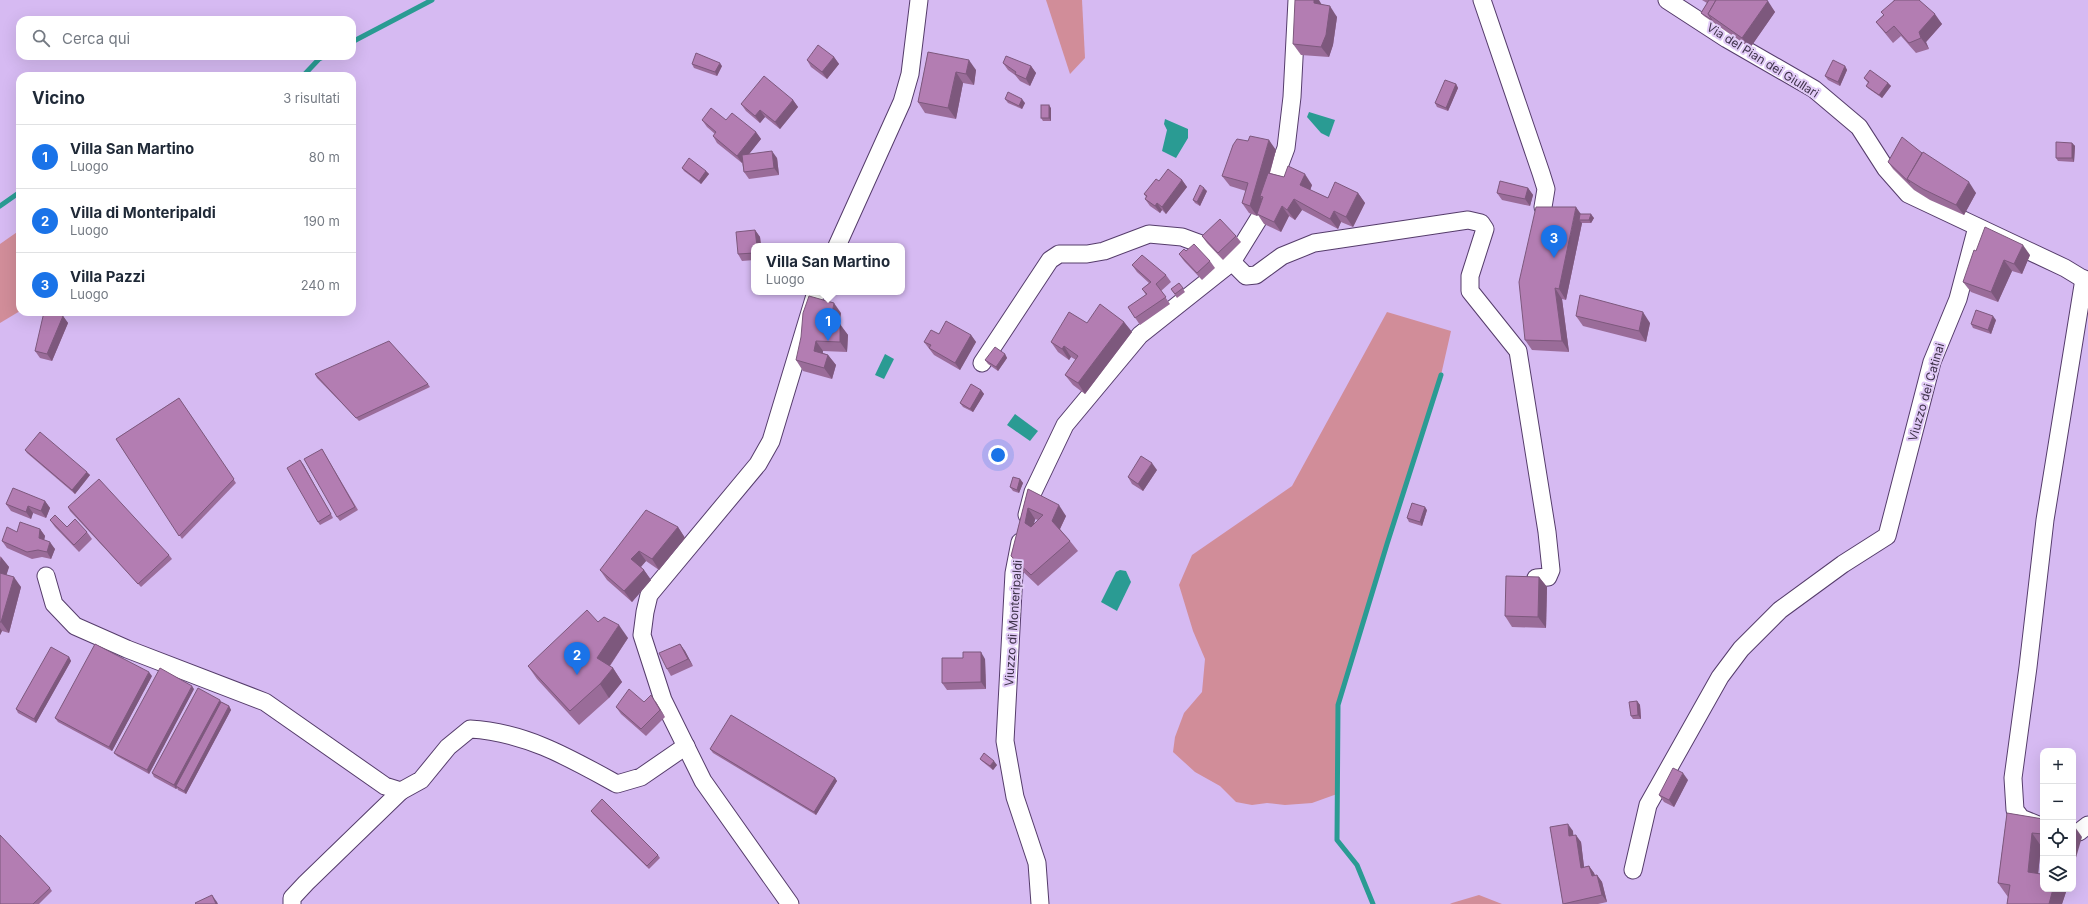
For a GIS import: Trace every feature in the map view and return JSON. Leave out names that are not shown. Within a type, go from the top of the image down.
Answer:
[{"type":"street","points":[[838,243],[902,102],[910,74],[919,0]]},
{"type":"street","name":"Viuzzo di Monteripaldi","points":[[1040,904],[1037,863],[1014,797],[1006,741],[1014,574],[1033,492],[1065,425],[1087,397],[1140,335],[1228,265],[1261,215],[1286,148],[1292,97],[1296,0]]},
{"type":"street","points":[[1482,0],[1546,189],[1543,207]]},
{"type":"street","name":"Via del Pian dei Giullari","points":[[1667,0],[1727,39],[1814,89],[1859,127],[1886,169],[1908,194],[2065,268],[2086,280]]},
{"type":"street","points":[[982,363],[1050,260],[1059,254],[1087,254],[1104,251],[1149,234],[1182,237],[1201,244],[1228,265],[1246,276],[1256,275],[1282,256],[1314,243],[1468,220],[1481,223],[1485,229],[1470,276],[1470,291],[1518,351],[1521,362],[1551,570],[1548,577],[1536,578]]},
{"type":"street","name":"Viuzzo dei Catinai","points":[[1633,870],[1648,805],[1720,677],[1741,649],[1780,610],[1843,564],[1887,536],[1932,362],[1958,299],[1977,227]]},
{"type":"street","points":[[2040,826],[2021,818],[2015,810],[2013,778],[2028,667],[2045,520],[2086,280]]},
{"type":"street","points":[[790,904],[703,781],[663,700],[642,634],[645,612],[650,595],[758,464],[771,441],[815,295]]},
{"type":"street","points":[[46,576],[54,604],[75,626],[127,649],[265,702],[385,786],[401,791]]},
{"type":"street","points":[[292,904],[292,898],[306,883],[401,791],[421,780],[448,747],[470,729],[491,730],[523,737],[573,759],[617,784],[641,777],[686,746]]},
{"type":"street","points":[[2076,832],[2079,832],[2088,825]]},
{"type":"shaded area","points":[[1046,0],[1082,0],[1085,58],[1070,74]]},
{"type":"shaded area","points":[[1309,112],[1335,120],[1329,137],[1321,133],[1307,117]]},
{"type":"shaded area","points":[[1165,119],[1188,129],[1188,138],[1176,158],[1162,151],[1167,130],[1164,124]]},
{"type":"shaded area","points":[[16,233],[16,313],[0,323],[0,244]]},
{"type":"shaded area","points":[[1387,312],[1451,331],[1441,375],[1338,705],[1337,794],[1312,803],[1285,805],[1267,803],[1252,805],[1236,802],[1220,786],[1195,772],[1173,752],[1175,737],[1184,713],[1202,692],[1205,659],[1193,631],[1179,585],[1192,555],[1292,486]]},
{"type":"shaded area","points":[[885,354],[894,359],[884,379],[875,375]]},
{"type":"shaded area","points":[[1015,414],[1038,431],[1030,441],[1007,425]]},
{"type":"shaded area","points":[[1120,570],[1126,571],[1131,582],[1117,611],[1101,602],[1116,572]]},
{"type":"shaded area","points":[[1479,895],[1502,904],[1450,904],[1452,903]]},
{"type":"building","points":[[1295,0],[1314,0],[1314,3],[1330,6],[1326,35],[1321,47],[1293,44]]},
{"type":"building","points":[[1709,0],[1716,0],[1708,14],[1712,20],[1701,13]]},
{"type":"building","points":[[1716,0],[1768,1],[1742,38],[1708,14]]},
{"type":"building","points":[[1895,0],[1919,0],[1935,14],[1919,32],[1921,38],[1909,43],[1894,26],[1886,33],[1876,22],[1884,15],[1881,12]]},
{"type":"building","points":[[818,45],[834,57],[822,72],[807,60]]},
{"type":"building","points":[[928,52],[969,60],[966,74],[956,72],[948,108],[918,102]]},
{"type":"building","points":[[696,53],[720,63],[715,72],[692,64]]},
{"type":"building","points":[[1006,56],[1031,66],[1026,79],[1015,74],[1016,72],[1003,63]]},
{"type":"building","points":[[1833,60],[1845,66],[1838,82],[1825,76]]},
{"type":"building","points":[[1870,70],[1888,83],[1879,95],[1866,86],[1869,82],[1864,78]]},
{"type":"building","points":[[764,76],[793,100],[775,122],[760,110],[755,116],[741,104]]},
{"type":"building","points":[[1445,80],[1456,84],[1446,108],[1435,103]]},
{"type":"building","points":[[1008,92],[1022,99],[1019,106],[1005,99]]},
{"type":"building","points":[[1041,105],[1049,105],[1049,118],[1041,118]]},
{"type":"building","points":[[711,108],[726,120],[732,113],[756,132],[737,156],[713,136],[716,132],[702,120]]},
{"type":"building","points":[[1250,136],[1269,140],[1250,206],[1242,203],[1248,183],[1222,176],[1233,145],[1237,139],[1248,141]]},
{"type":"building","points":[[1902,137],[1922,153],[1907,179],[1910,183],[1888,162]]},
{"type":"building","points":[[2056,142],[2072,143],[2072,158],[2056,158]]},
{"type":"building","points":[[772,151],[774,168],[744,172],[742,155]]},
{"type":"building","points":[[1923,152],[1969,182],[1956,205],[1923,189],[1907,179]]},
{"type":"building","points":[[689,158],[706,171],[699,181],[682,168]]},
{"type":"building","points":[[1288,166],[1305,174],[1300,185],[1328,198],[1335,182],[1358,193],[1346,217],[1334,211],[1330,219],[1294,199],[1287,210],[1282,206],[1274,222],[1257,214],[1263,197],[1260,196],[1268,173],[1284,177]]},
{"type":"building","points":[[1168,169],[1182,180],[1162,207],[1157,203],[1155,206],[1145,199],[1147,196],[1144,194],[1156,179],[1159,181]]},
{"type":"building","points":[[1500,181],[1528,188],[1525,199],[1497,193]]},
{"type":"building","points":[[1200,185],[1204,188],[1197,202],[1193,200]]},
{"type":"building","points":[[1536,207],[1576,207],[1559,289],[1555,288],[1562,341],[1525,340],[1519,282]]},
{"type":"building","points":[[1580,214],[1591,214],[1589,220],[1579,220]]},
{"type":"building","points":[[1220,219],[1236,236],[1218,253],[1202,236]]},
{"type":"building","points":[[1985,227],[2023,245],[2014,264],[2004,260],[1991,292],[1963,282],[1974,250],[1976,251]]},
{"type":"building","points":[[755,230],[757,243],[751,243],[751,253],[738,254],[736,232]]},
{"type":"building","points":[[1194,244],[1210,261],[1197,273],[1179,254],[1184,249],[1186,251]]},
{"type":"building","points":[[1142,255],[1166,275],[1156,284],[1166,297],[1135,318],[1128,307],[1147,294],[1142,289],[1151,282],[1132,265]]},
{"type":"building","points":[[1179,283],[1183,288],[1175,294],[1171,289]]},
{"type":"building","points":[[1580,295],[1643,312],[1639,331],[1576,316]]},
{"type":"building","points":[[809,296],[834,303],[830,324],[840,324],[840,342],[816,341],[814,351],[828,355],[824,368],[796,360],[801,337],[803,313]]},
{"type":"building","points":[[1100,304],[1124,322],[1078,383],[1065,375],[1078,356],[1064,346],[1062,349],[1051,342],[1069,312],[1087,323]]},
{"type":"building","points":[[1976,310],[1993,316],[1988,330],[1971,324]]},
{"type":"building","points":[[43,316],[63,316],[47,354],[35,351]]},
{"type":"building","points":[[946,321],[971,335],[955,363],[929,348],[931,345],[924,342],[931,330],[939,334]]},
{"type":"building","points":[[389,341],[428,384],[356,418],[315,374]]},
{"type":"building","points":[[995,347],[1005,354],[996,367],[985,360]]},
{"type":"building","points":[[971,384],[981,390],[970,409],[960,403]]},
{"type":"building","points":[[179,398],[234,479],[179,536],[116,439]]},
{"type":"building","points":[[40,432],[87,472],[72,490],[25,450]]},
{"type":"building","points":[[322,449],[355,507],[337,517],[304,459]]},
{"type":"building","points":[[1141,456],[1152,463],[1138,484],[1128,477]]},
{"type":"building","points":[[300,460],[331,514],[318,522],[287,468]]},
{"type":"building","points":[[1013,477],[1020,479],[1017,490],[1010,487]]},
{"type":"building","points":[[99,479],[169,555],[138,584],[68,507]]},
{"type":"building","points":[[13,488],[45,501],[41,511],[28,506],[26,512],[6,504]]},
{"type":"building","points":[[1028,489],[1059,505],[1052,521],[1070,541],[1031,575],[1011,556]],"holes":[[[1028,508],[1043,515],[1031,527],[1025,523]]]},
{"type":"building","points":[[1412,503],[1425,507],[1420,522],[1407,518]]},
{"type":"building","points":[[646,510],[678,527],[652,559],[639,551],[631,559],[644,570],[624,591],[600,570]]},
{"type":"building","points":[[55,515],[67,527],[75,519],[87,532],[74,545],[50,520]]},
{"type":"building","points":[[20,522],[40,529],[39,538],[50,542],[47,552],[38,550],[27,552],[2,541],[7,527],[17,532]]},
{"type":"building","points":[[0,573],[14,577],[1,622],[0,622]]},
{"type":"building","points":[[1506,576],[1539,577],[1538,617],[1505,616]]},
{"type":"building","points":[[587,610],[598,622],[604,617],[619,625],[597,658],[613,668],[600,684],[570,711],[528,666]]},
{"type":"building","points":[[95,644],[149,672],[109,747],[55,718]]},
{"type":"building","points":[[680,644],[688,659],[667,669],[659,653]]},
{"type":"building","points":[[51,647],[69,657],[34,719],[16,709]]},
{"type":"building","points":[[963,652],[981,652],[981,682],[942,683],[942,658],[963,658]]},
{"type":"building","points":[[160,668],[192,686],[147,770],[114,753]]},
{"type":"building","points":[[198,688],[220,700],[174,785],[152,773]]},
{"type":"building","points":[[629,689],[644,702],[651,695],[660,710],[641,729],[616,707]]},
{"type":"building","points":[[1637,701],[1638,715],[1631,716],[1629,702]]},
{"type":"building","points":[[221,702],[229,706],[184,791],[176,786]]},
{"type":"building","points":[[731,715],[835,778],[814,812],[710,749]]},
{"type":"building","points":[[984,753],[994,761],[990,766],[980,759]]},
{"type":"building","points":[[1673,768],[1683,773],[1669,800],[1659,795]]},
{"type":"building","points":[[602,799],[658,855],[647,866],[591,811]]},
{"type":"building","points":[[2007,813],[2040,818],[2040,834],[2032,833],[2028,872],[2040,874],[2040,892],[2052,892],[2049,904],[2007,904],[2010,885],[1998,883]]},
{"type":"building","points":[[1568,824],[1569,836],[1576,835],[1581,868],[1589,866],[1592,876],[1597,875],[1602,895],[1563,904],[1550,827]]},
{"type":"building","points":[[0,835],[50,888],[33,904],[0,904]]},
{"type":"building","points":[[212,895],[216,904],[195,903]]},
{"type":"waterway","points":[[356,40],[432,0]]},
{"type":"waterway","points":[[307,72],[318,60]]},
{"type":"waterway","points":[[0,206],[16,195]]},
{"type":"waterway","points":[[1373,904],[1357,865],[1337,840],[1338,705],[1441,375]]},
{"type":"place","name":"Villa Pazzi","points":[[1554,258]]},
{"type":"place","name":"Villa San Martino","points":[[828,341]]},
{"type":"place","name":"Villa di Monteripaldi","points":[[577,675]]}]
